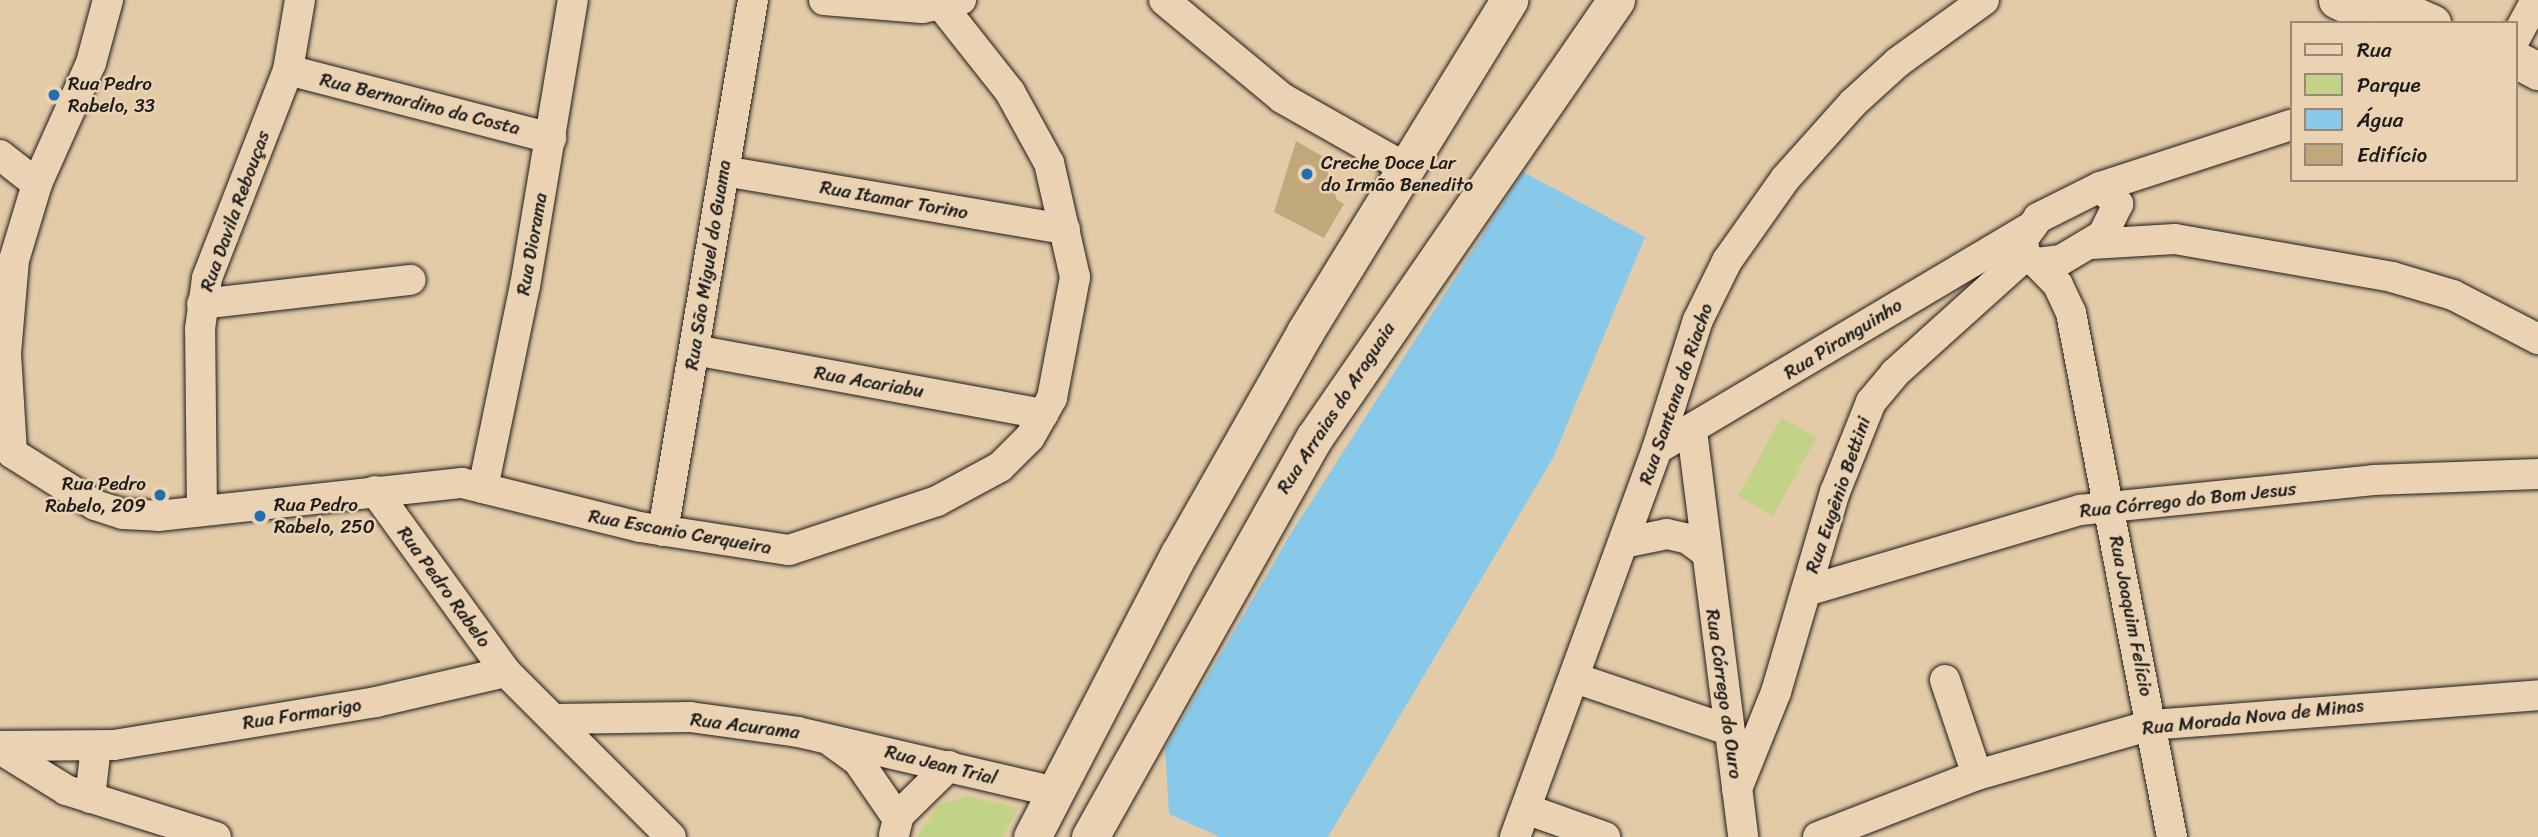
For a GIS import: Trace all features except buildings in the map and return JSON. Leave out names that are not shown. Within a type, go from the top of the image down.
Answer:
[{"type":"main road","name":"Rua Arraias do Araguaia","points":[[1090,837],[1314,438],[1616,0]]},
{"type":"main road","points":[[2337,0],[2383,21]]},
{"type":"main road","points":[[2379,0],[2427,21]]},
{"type":"main road","points":[[1032,837],[1179,554],[1402,166],[1507,1]]},
{"type":"main road","points":[[2517,61],[2538,71]]},
{"type":"main road","points":[[2517,81],[2538,91]]},
{"type":"street","points":[[108,0],[91,63],[37,184],[12,274],[6,354],[6,450],[95,505],[123,514],[202,511],[375,491]]},
{"type":"street","name":"Rua Davila Rebouças","points":[[202,511],[202,304],[219,244],[288,70],[300,0]]},
{"type":"street","name":"Rua Diorama","points":[[483,488],[551,138],[573,0]]},
{"type":"street","name":"Rua São Miguel do Guama","points":[[663,531],[753,0]]},
{"type":"street","points":[[824,0],[952,3]]},
{"type":"street","points":[[1164,0],[1265,86],[1402,166]]},
{"type":"street","name":"Rua Santana do Riacho","points":[[1515,837],[1657,449],[1698,320],[1746,230],[1853,103],[1898,62],[1984,0]]},
{"type":"street","points":[[2517,35],[2536,0]]},
{"type":"street","name":"Rua Escanio Cerqueira","points":[[375,491],[462,483],[663,531],[760,550],[789,550],[834,539],[937,501],[1000,467],[1030,437],[1044,414],[1066,346],[1075,277],[1049,163],[1023,116],[952,3]]},
{"type":"street","name":"Rua Bernardino da Costa","points":[[288,70],[551,138]]},
{"type":"street","points":[[2030,249],[2061,203],[2112,201],[2172,165],[2290,125]]},
{"type":"street","points":[[0,155],[37,184]]},
{"type":"street","name":"Rua Itamar Torino","points":[[724,171],[1065,229]]},
{"type":"street","points":[[2112,201],[2175,239]]},
{"type":"street","points":[[2086,246],[2112,226],[2112,201]]},
{"type":"street","points":[[2030,249],[2175,239],[2415,282],[2453,295],[2538,339]]},
{"type":"street","name":"Rua Joaquim Felício","points":[[2071,313],[2086,246]]},
{"type":"street","name":"Rua Piranguinho","points":[[1657,449],[2030,249]]},
{"type":"street","name":"Rua Joaquim Felício","points":[[2030,249],[2058,285],[2071,313],[2172,837]]},
{"type":"street","name":"Rua Eugênio Bettini","points":[[1737,789],[1772,704],[1835,492],[1871,402],[1895,373],[2030,249]]},
{"type":"street","points":[[202,304],[411,280]]},
{"type":"street","name":"Rua Acariabu","points":[[694,350],[1044,414]]},
{"type":"street","name":"Rua Córrego do Ouro","points":[[1692,431],[1705,552],[1743,837]]},
{"type":"street","name":"Rua Córrego do Bom Jesus","points":[[1806,591],[2080,510],[2373,481],[2538,474]]},
{"type":"street","name":"Rua Pedro Rabelo","points":[[375,491],[506,671],[671,837]]},
{"type":"street","points":[[1623,543],[1667,534],[1688,539],[1705,552]]},
{"type":"street","name":"Rua Formarigo","points":[[0,747],[96,746],[376,702],[506,671]]},
{"type":"street","points":[[1575,678],[1729,730]]},
{"type":"street","points":[[1945,680],[1977,775]]},
{"type":"street","name":"Rua Morada Nova de Minas","points":[[1818,837],[1977,775],[2151,725],[2538,695]]},
{"type":"street","name":"Rua Acurama","points":[[554,719],[690,718],[826,738],[858,761],[896,828],[948,766]]},
{"type":"street","name":"Rua Jean Trial","points":[[826,738],[1056,792]]},
{"type":"street","points":[[90,799],[96,746]]},
{"type":"street","points":[[0,747],[43,780],[90,799],[216,837]]},
{"type":"street","points":[[1526,809],[1605,837]]},
{"type":"green space","points":[[1781,418],[1817,437],[1773,516],[1738,496]]},
{"type":"green space","points":[[968,796],[1018,808],[1003,837],[917,837],[939,804]]},
{"type":"water","points":[[1523,172],[1645,237],[1553,458],[1328,837],[1220,837],[1169,814],[1165,749],[1293,530]]},
{"type":"place","name":"Rua Pedro Rabelo, 33","points":[[54,95]]},
{"type":"place","name":"Creche Doce Lar do Irmão Benedito","points":[[1307,174]]},
{"type":"place","name":"Rua Pedro Rabelo, 209","points":[[160,495]]},
{"type":"place","name":"Rua Pedro Rabelo, 250","points":[[260,516]]}]
